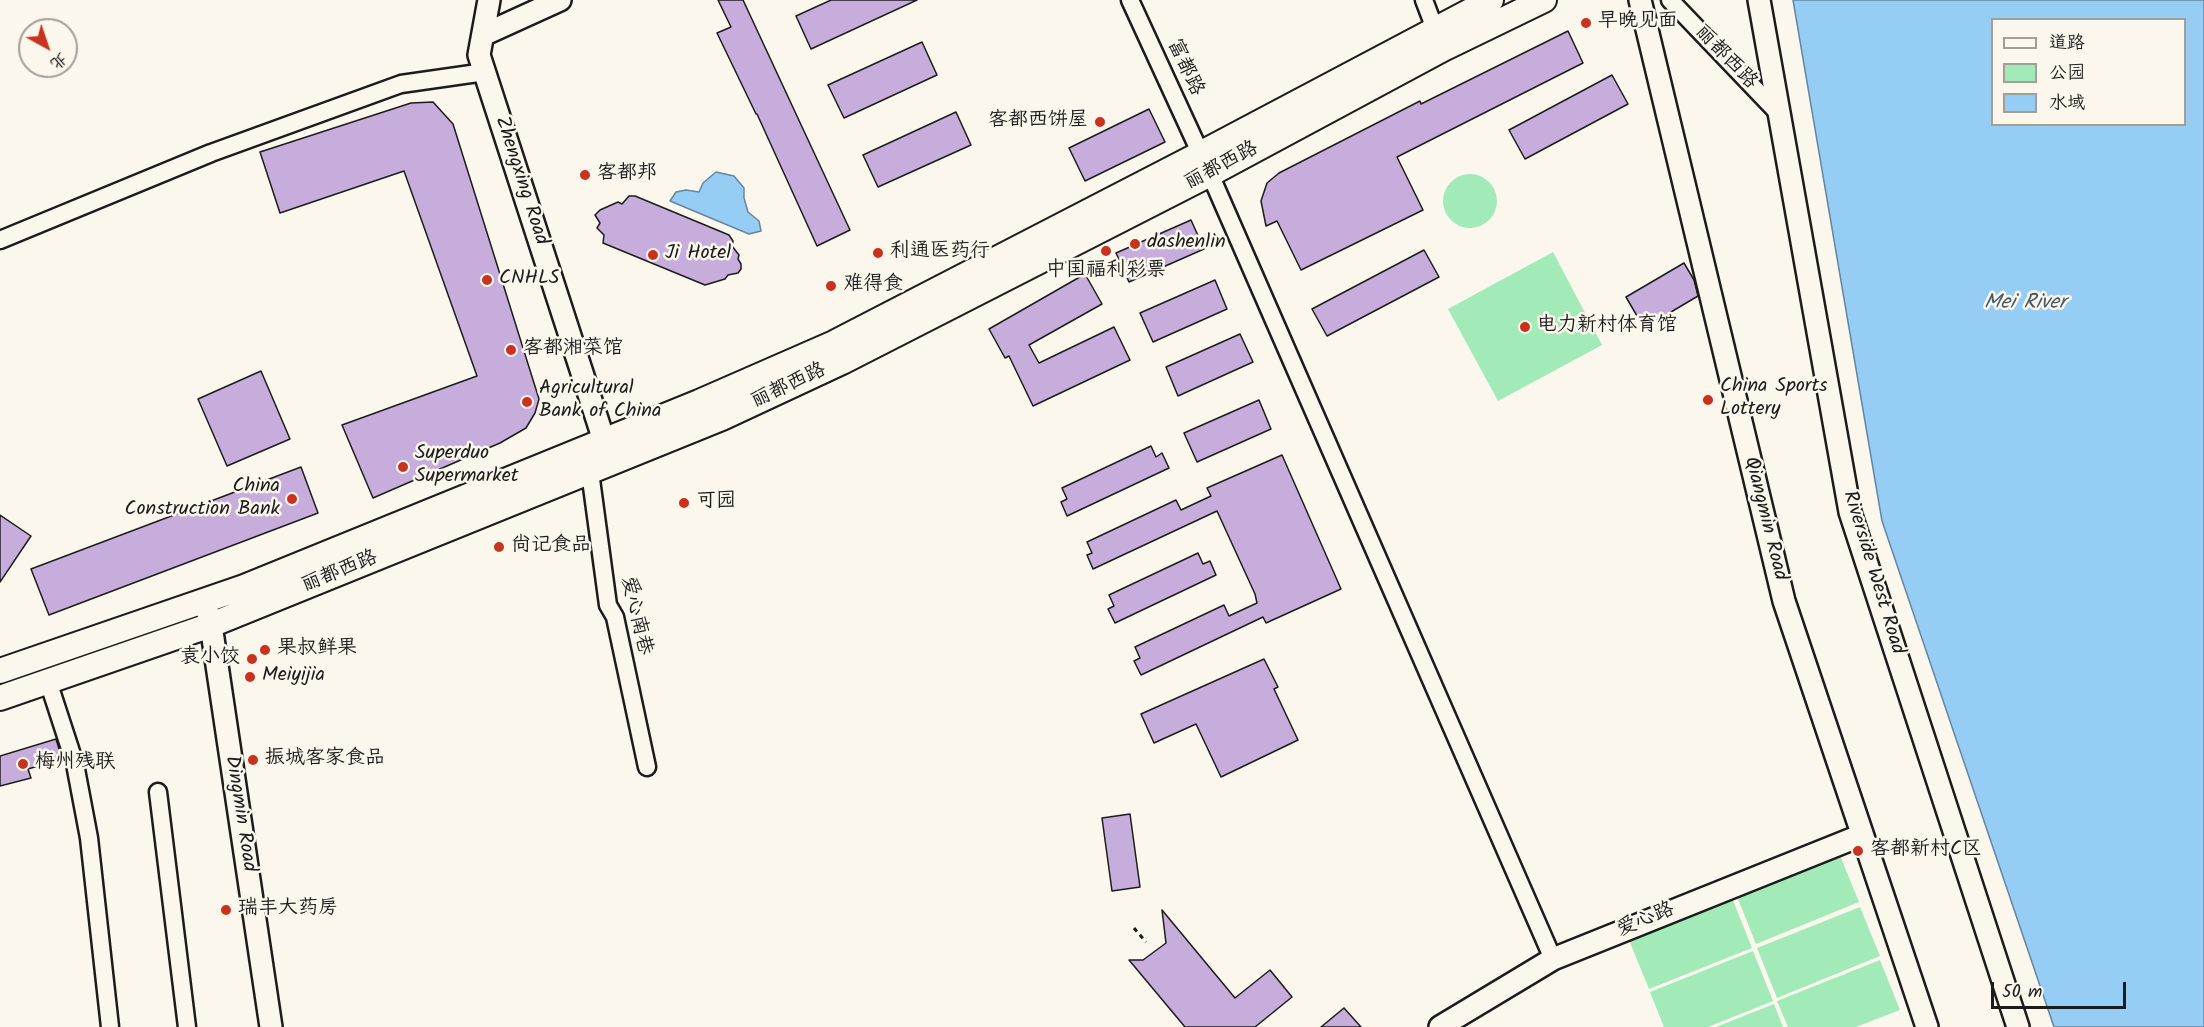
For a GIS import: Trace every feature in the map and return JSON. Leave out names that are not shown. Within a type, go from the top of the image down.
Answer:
[{"type":"main road","name":"丽都西路","points":[[1205,164],[1435,30],[1491,0]]},
{"type":"main road","name":"丽都西路","points":[[0,698],[211,625],[602,458],[834,343],[1544,0]]},
{"type":"main road","name":"丽都西路","points":[[0,671],[204,601],[602,458]]},
{"type":"street","name":"Zhengxing Road","points":[[489,0],[479,55],[602,458]]},
{"type":"street","points":[[483,35],[560,0]]},
{"type":"street","name":"富都路","points":[[1130,0],[1205,164],[1553,959]]},
{"type":"street","points":[[1424,0],[1435,30]]},
{"type":"street","name":"Qiangmin Road","points":[[1640,0],[1784,601],[1927,1027]]},
{"type":"street","name":"丽都西路","points":[[1670,0],[1780,116]]},
{"type":"street","name":"Riverside West Road","points":[[1759,0],[1850,512],[2019,1027]]},
{"type":"street","points":[[0,240],[211,153],[401,84],[485,72]]},
{"type":"street","name":"爱心南巷","points":[[602,458],[608,605],[615,617],[647,767]]},
{"type":"street","name":"Dingmin Road","points":[[204,601],[211,625],[271,1027]]},
{"type":"street","points":[[48,681],[75,764],[89,838],[110,1027]]},
{"type":"street","points":[[158,792],[187,1027]]},
{"type":"street","name":"爱心路","points":[[1440,1027],[1553,959],[1862,835]]},
{"type":"path","points":[[1134,928],[1146,942]]},
{"type":"green space","points":[[1465,174],[1475,174],[1485,178],[1493,186],[1497,201],[1493,216],[1485,224],[1475,228],[1465,228],[1455,224],[1447,216],[1443,206],[1443,196],[1447,186],[1455,178]]},
{"type":"green space","name":"电力新村体育馆","points":[[1553,252],[1602,345],[1498,401],[1448,309]]},
{"type":"green space","points":[[1839,853],[1859,902],[1756,944],[1736,894]]},
{"type":"green space","points":[[1732,898],[1752,948],[1649,989],[1629,940]]},
{"type":"green space","points":[[1860,907],[1880,956],[1777,998],[1757,948]]},
{"type":"green space","points":[[1753,951],[1773,1001],[1708,1027],[1664,1027],[1650,992]]},
{"type":"green space","points":[[1880,960],[1900,1010],[1856,1027],[1788,1027],[1777,1001]]},
{"type":"green space","points":[[1774,1004],[1783,1027],[1716,1027]]},
{"type":"water","name":"Mei River","points":[[1793,0],[2204,0],[2204,1027],[2054,1027],[1882,521]]},
{"type":"water","points":[[716,172],[734,176],[744,188],[748,212],[759,221],[761,231],[749,234],[670,201],[676,192],[686,190],[699,192],[703,183]]},
{"type":"building","points":[[718,0],[743,0],[850,230],[817,246],[717,33],[731,27]]},
{"type":"building","points":[[831,0],[917,0],[811,49],[796,16]]},
{"type":"building","points":[[1568,31],[1583,63],[1397,157],[1423,210],[1301,270],[1277,221],[1266,226],[1261,201],[1267,183],[1279,173],[1420,101],[1421,104]]},
{"type":"building","points":[[922,42],[937,75],[844,118],[828,85]]},
{"type":"building","points":[[1612,75],[1628,104],[1525,159],[1509,130]]},
{"type":"building","points":[[433,102],[453,124],[539,399],[535,413],[526,428],[500,443],[373,498],[342,425],[477,376],[404,171],[280,213],[260,152],[411,103]]},
{"type":"building","points":[[1149,109],[1165,142],[1085,181],[1069,148]]},
{"type":"building","points":[[956,112],[971,145],[878,187],[863,155]]},
{"type":"building","points":[[629,196],[635,196],[729,235],[733,241],[732,246],[739,255],[741,269],[738,273],[728,275],[725,279],[705,285],[603,243],[604,235],[597,228],[600,223],[595,215],[600,210],[618,202],[622,204]]},
{"type":"building","points":[[1191,220],[1204,249],[1129,282],[1116,253]]},
{"type":"building","points":[[1424,250],[1439,277],[1327,336],[1312,309]]},
{"type":"building","points":[[1684,263],[1694,280],[1698,296],[1644,328],[1626,297]]},
{"type":"building","points":[[1085,274],[1102,304],[1029,345],[1039,363],[1114,327],[1130,360],[1033,406],[1009,356],[1005,358],[989,329]]},
{"type":"building","points":[[1215,280],[1227,309],[1153,342],[1140,313]]},
{"type":"building","points":[[1240,334],[1253,362],[1178,396],[1166,367]]},
{"type":"building","points":[[261,371],[290,439],[227,466],[198,399]]},
{"type":"building","points":[[1259,400],[1271,429],[1197,462],[1184,433]]},
{"type":"building","points":[[1151,446],[1156,457],[1162,453],[1169,468],[1067,516],[1061,502],[1067,499],[1062,488]]},
{"type":"building","points":[[1282,455],[1341,589],[1266,623],[1263,617],[1141,675],[1134,661],[1140,658],[1135,647],[1224,605],[1229,616],[1257,603],[1255,594],[1217,511],[1093,569],[1087,555],[1092,553],[1087,542],[1176,500],[1181,510],[1211,496],[1207,488]]},
{"type":"building","points":[[301,467],[318,513],[49,615],[31,569]]},
{"type":"building","points":[[0,515],[31,536],[0,582]]},
{"type":"building","points":[[1198,553],[1203,564],[1210,561],[1216,575],[1115,623],[1108,609],[1114,606],[1109,595]]},
{"type":"building","points":[[1264,659],[1278,687],[1274,689],[1298,740],[1221,777],[1196,724],[1154,743],[1141,714]]},
{"type":"building","name":"梅州残联","points":[[56,739],[62,759],[28,769],[31,778],[0,786],[0,756]]},
{"type":"building","points":[[1130,814],[1140,887],[1112,891],[1102,818]]},
{"type":"building","points":[[1162,910],[1235,998],[1270,970],[1292,997],[1255,1027],[1185,1027],[1129,960],[1143,960],[1166,943]]},
{"type":"building","points":[[1344,1008],[1361,1027],[1321,1027]]},
{"type":"place","name":"早晚见面","points":[[1586,23]]},
{"type":"place","name":"客都西饼屋","points":[[1100,122]]},
{"type":"place","name":"客都邦","points":[[585,175]]},
{"type":"place","name":"dashenlin","points":[[1135,244]]},
{"type":"place","name":"中国福利彩票","points":[[1106,251]]},
{"type":"place","name":"利通医药行","points":[[878,253]]},
{"type":"place","name":"Ji Hotel","points":[[653,255]]},
{"type":"place","name":"CNHLS","points":[[487,280]]},
{"type":"place","name":"难得食","points":[[831,286]]},
{"type":"place","name":"电力新村体育馆","points":[[1525,327]]},
{"type":"place","name":"客都湘菜馆","points":[[511,350]]},
{"type":"place","name":"China Sports Lottery","points":[[1708,400]]},
{"type":"place","name":"Agricultural Bank of China","points":[[527,402]]},
{"type":"place","name":"Superduo Supermarket","points":[[403,467]]},
{"type":"place","name":"China Construction Bank","points":[[292,499]]},
{"type":"place","name":"可园","points":[[684,503]]},
{"type":"place","name":"尚记食品","points":[[499,547]]},
{"type":"place","name":"果叔鲜果","points":[[265,650]]},
{"type":"place","name":"袁小饺","points":[[252,659]]},
{"type":"place","name":"Meiyijia","points":[[250,677]]},
{"type":"place","name":"振城客家食品","points":[[253,760]]},
{"type":"place","name":"梅州残联","points":[[23,764]]},
{"type":"place","name":"客都新村C区","points":[[1858,851]]},
{"type":"place","name":"瑞丰大药房","points":[[226,910]]}]
